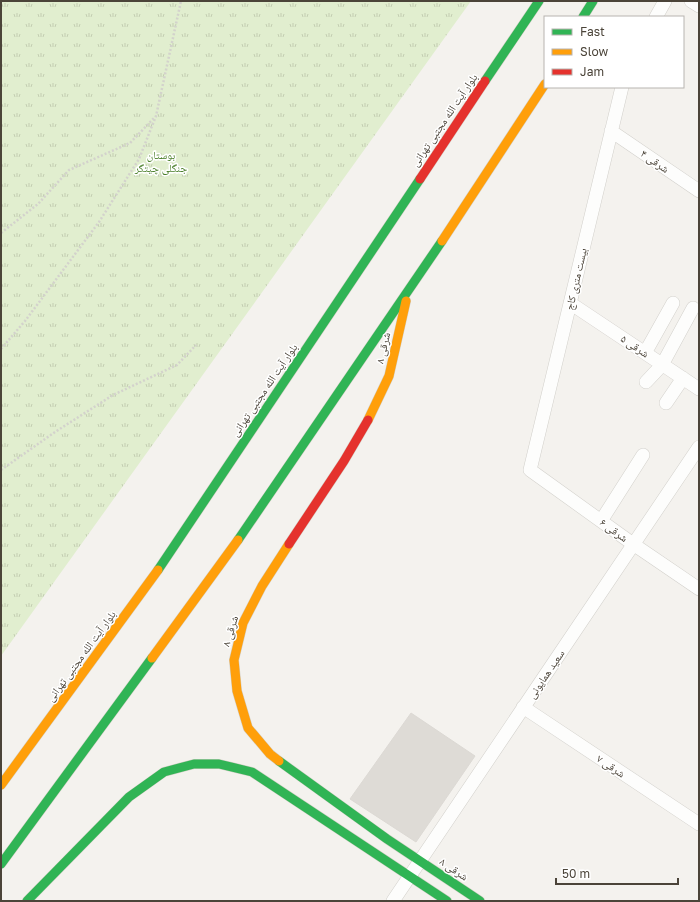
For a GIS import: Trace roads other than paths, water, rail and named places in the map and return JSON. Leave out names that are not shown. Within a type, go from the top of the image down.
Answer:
[{"type":"main road","name":"بلوار آیت الله مجتبی تهرانی","points":[[1,785],[162,564],[539,1]]},
{"type":"main road","points":[[584,16],[592,1]]},
{"type":"main road","points":[[1,864],[234,546],[460,215],[544,86]]},
{"type":"main road","name":"۸ شرقی","points":[[409,289],[389,376],[370,419],[262,586],[243,623],[234,660],[237,691],[248,728],[270,754],[387,839],[480,901]]},
{"type":"main road","points":[[27,901],[129,797],[164,772],[194,764],[219,764],[252,772],[447,901]]},
{"type":"street","points":[[657,16],[665,1]]},
{"type":"street","points":[[691,1],[699,6]]},
{"type":"street","name":"بیست متری کاج","points":[[530,470],[622,88]]},
{"type":"street","name":"۴ شرقی","points":[[611,131],[699,192]]},
{"type":"street","name":"۵ شرقی","points":[[570,303],[699,389]]},
{"type":"street","points":[[645,353],[673,303]]},
{"type":"street","points":[[646,382],[662,365],[693,308]]},
{"type":"street","points":[[666,403],[683,378]]},
{"type":"street","name":"سعید همایونی","points":[[393,901],[699,447]]},
{"type":"street","points":[[601,521],[643,455]]},
{"type":"street","name":"۶ شرقی","points":[[530,470],[699,589]]},
{"type":"street","name":"۷ شرقی","points":[[523,707],[699,824]]},
{"type":"park label","name":"بوستان جنگلی چیتگر","points":[[161,161]]}]
